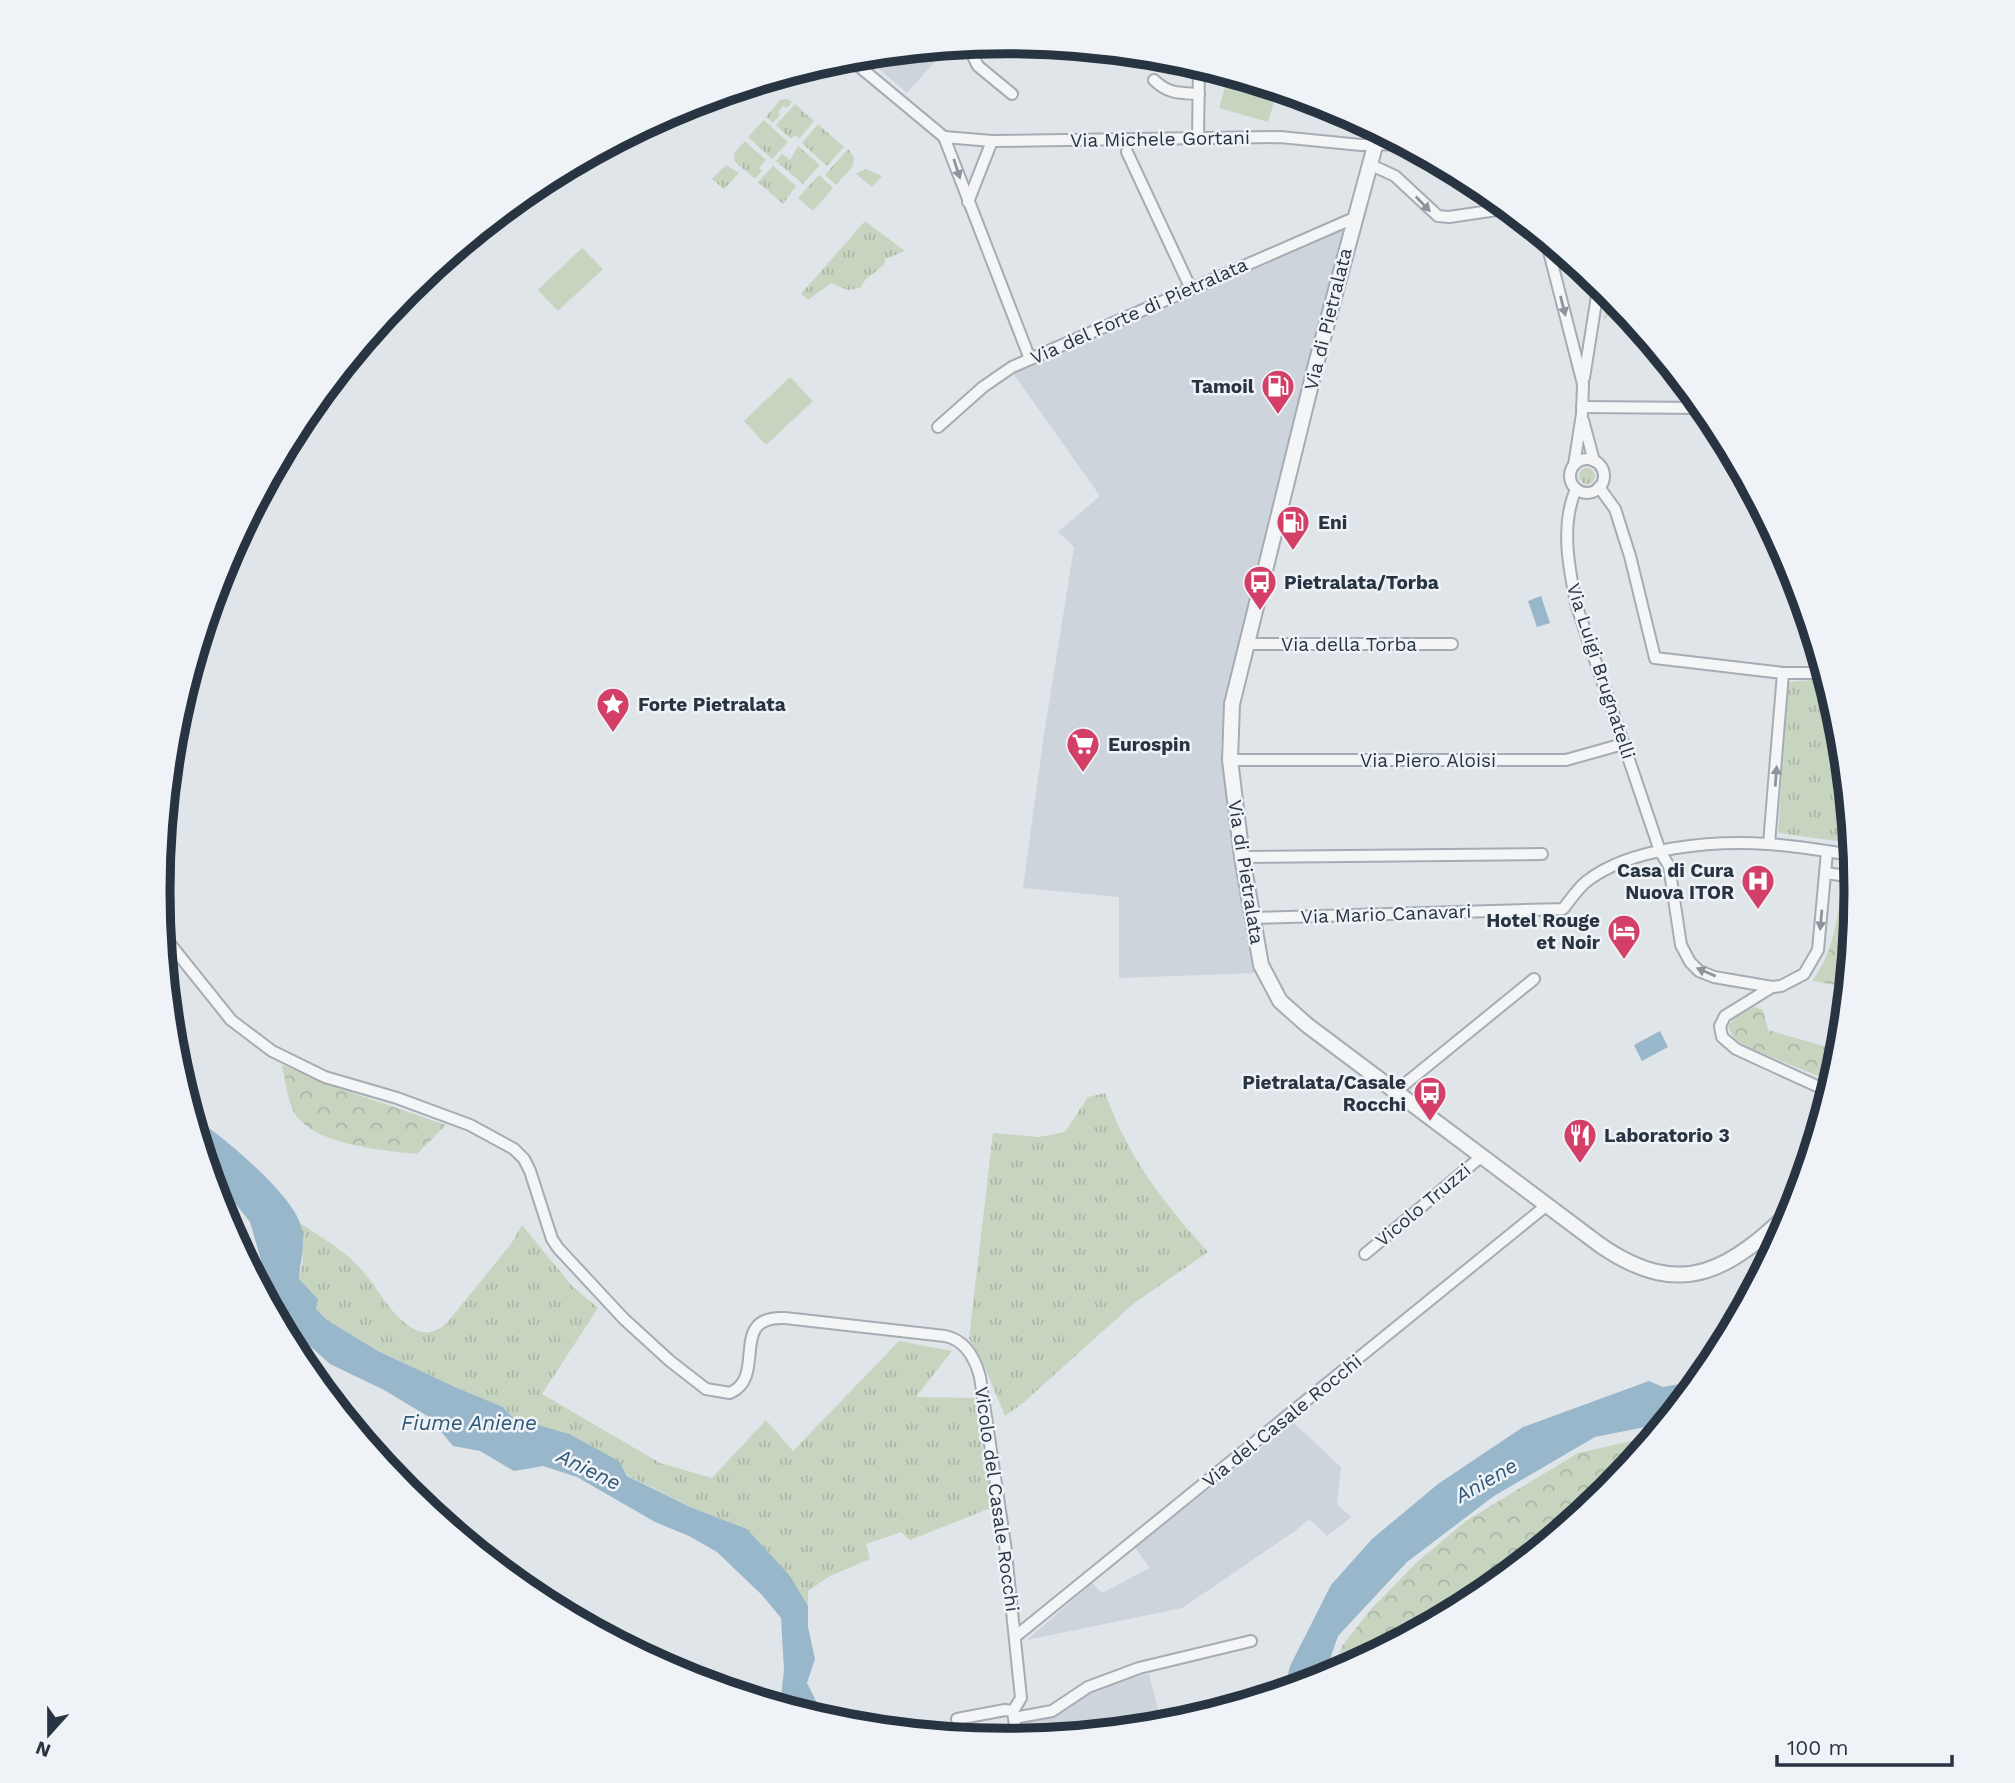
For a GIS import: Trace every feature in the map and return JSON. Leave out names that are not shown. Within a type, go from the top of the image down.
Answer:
[{"type":"street","points":[[973,55],[978,66],[1012,94]]},
{"type":"street","points":[[860,67],[944,137],[1030,359]]},
{"type":"street","points":[[1198,138],[1199,77]]},
{"type":"street","points":[[1154,80],[1163,89],[1174,93],[1199,94]]},
{"type":"street","name":"Via Michele Gortani","points":[[944,137],[992,141],[1280,137],[1361,145],[1373,139]]},
{"type":"street","name":"Via di Pietralata","points":[[1376,140],[1354,218],[1232,704],[1230,760],[1251,918],[1261,965],[1280,1001],[1307,1025],[1605,1248],[1625,1260],[1659,1271],[1687,1274],[1710,1270],[1734,1259],[1775,1226]]},
{"type":"street","points":[[968,202],[992,141]]},
{"type":"street","points":[[1127,152],[1191,289]]},
{"type":"street","points":[[1369,164],[1395,176],[1438,216],[1494,210]]},
{"type":"street","name":"Via del Forte di Pietralata","points":[[938,427],[990,382],[1030,359],[1354,218]]},
{"type":"street","points":[[1549,253],[1583,384]]},
{"type":"street","points":[[1582,410],[1594,461],[1602,468],[1604,475],[1599,488],[1586,493],[1576,489],[1570,478],[1582,410],[1583,384],[1596,295]]},
{"type":"street","points":[[1582,410],[1691,408]]},
{"type":"street","points":[[1574,465],[1581,460],[1594,461]]},
{"type":"street","points":[[1599,488],[1615,509],[1630,556],[1655,658],[1783,673],[1815,673]]},
{"type":"street","name":"Via Luigi Brugnatelli","points":[[1576,489],[1570,507],[1567,533],[1579,613],[1660,851],[1669,866],[1681,945],[1690,962],[1707,975],[1772,987]]},
{"type":"street","name":"Via della Torba","points":[[1246,644],[1452,644]]},
{"type":"street","points":[[1769,844],[1783,673]]},
{"type":"street","name":"Via Piero Aloisi","points":[[1230,760],[1566,760],[1623,744]]},
{"type":"street","points":[[1660,851],[1717,844],[1769,844],[1844,854]]},
{"type":"street","name":"Via Mario Canavari","points":[[1251,918],[1563,909],[1583,885],[1600,872],[1660,851]]},
{"type":"street","points":[[1821,1088],[1736,1049],[1722,1037],[1720,1026],[1725,1016],[1772,987],[1789,984],[1799,978],[1816,956],[1826,852]]},
{"type":"street","points":[[1242,857],[1542,854]]},
{"type":"street","points":[[1825,873],[1844,876]]},
{"type":"street","name":"Vicolo del Casale Rocchi","points":[[172,947],[231,1020],[272,1051],[325,1077],[397,1098],[470,1125],[514,1149],[524,1159],[530,1171],[552,1239],[558,1248],[624,1320],[706,1389],[725,1394],[734,1392],[740,1386],[747,1369],[753,1331],[758,1324],[770,1318],[933,1334],[952,1337],[962,1344],[970,1354],[980,1377],[1005,1544],[1021,1698],[1013,1714],[1015,1729]]},
{"type":"street","points":[[1395,1092],[1534,979]]},
{"type":"street","name":"Vicolo Truzzi","points":[[1365,1255],[1482,1156]]},
{"type":"street","name":"Via del Casale Rocchi","points":[[1016,1636],[1547,1205]]},
{"type":"street","points":[[959,1727],[957,1719],[1005,1710],[1013,1714],[1052,1711],[1088,1686],[1139,1668],[1251,1641]]},
{"type":"shaded area","points":[[939,57],[907,93],[875,65]]},
{"type":"shaded area","points":[[1343,229],[1256,570],[1225,707],[1221,745],[1226,797],[1248,942],[1256,973],[1119,978],[1119,897],[1023,888],[1074,547],[1058,532],[1100,496],[1012,372]]},
{"type":"shaded area","points":[[1293,1422],[1341,1467],[1337,1505],[1352,1517],[1327,1536],[1309,1519],[1182,1608],[1027,1640],[1092,1583],[1102,1593],[1150,1568],[1135,1548]]},
{"type":"shaded area","points":[[1149,1674],[1159,1715],[1117,1722],[1028,1728],[1027,1720],[1120,1678]]},
{"type":"green space","points":[[1226,84],[1275,99],[1268,122],[1219,108]]},
{"type":"green space","points":[[787,99],[792,102],[787,108],[783,106],[773,123],[766,117],[780,100]]},
{"type":"green space","points":[[795,104],[814,121],[799,139],[795,135],[791,139],[776,125]]},
{"type":"green space","points":[[764,120],[788,142],[772,159],[748,137]]},
{"type":"green space","points":[[818,124],[844,147],[827,166],[802,143]]},
{"type":"green space","points":[[745,141],[766,160],[755,179],[734,161],[735,152]]},
{"type":"green space","points":[[798,146],[820,165],[803,184],[776,161],[782,154],[790,160]]},
{"type":"green space","points":[[848,149],[854,157],[853,166],[836,185],[825,175]]},
{"type":"green space","points":[[726,165],[739,173],[724,189],[712,179]]},
{"type":"green space","points":[[773,166],[796,186],[783,204],[758,182]]},
{"type":"green space","points":[[865,169],[882,176],[872,187],[856,174]]},
{"type":"green space","points":[[819,175],[833,188],[813,211],[798,198]]},
{"type":"green space","points":[[865,221],[905,251],[885,259],[884,265],[866,279],[860,288],[847,290],[831,283],[808,300],[801,294]]},
{"type":"green space","points":[[582,248],[603,269],[558,311],[538,290]]},
{"type":"green space","points":[[1606,305],[1612,312],[1604,320]]},
{"type":"green space","points":[[790,377],[813,401],[766,445],[744,421]]},
{"type":"green space","points":[[1587,468],[1593,470],[1593,482],[1587,484],[1581,482],[1579,476],[1581,470]]},
{"type":"green space","points":[[1817,680],[1838,782],[1843,842],[1778,833],[1788,682]]},
{"type":"green space","points":[[1842,891],[1845,891],[1839,986],[1812,981],[1825,959]]},
{"type":"green space","points":[[1754,1007],[1763,1010],[1768,1030],[1830,1047],[1823,1078],[1744,1046],[1733,1037],[1728,1026],[1736,1016]]},
{"type":"green space","points":[[282,1065],[341,1089],[446,1125],[417,1154],[366,1147],[329,1138],[300,1120],[292,1108]]},
{"type":"green space","points":[[1105,1093],[1125,1139],[1148,1178],[1208,1252],[1133,1304],[1005,1416],[969,1338],[993,1133],[1039,1137],[1065,1132],[1088,1097]]},
{"type":"green space","points":[[301,1224],[352,1260],[404,1322],[425,1332],[434,1331],[446,1324],[511,1244],[522,1225],[572,1286],[598,1308],[542,1394],[660,1463],[712,1478],[766,1420],[793,1451],[899,1341],[952,1351],[916,1397],[974,1398],[993,1507],[910,1540],[901,1532],[866,1544],[870,1559],[830,1576],[808,1591],[808,1606],[791,1579],[747,1529],[690,1507],[627,1475],[619,1461],[538,1425],[517,1422],[503,1407],[378,1351],[327,1320],[316,1309],[299,1279],[303,1261]]},
{"type":"green space","points":[[1641,1439],[1600,1484],[1517,1556],[1426,1617],[1335,1662],[1342,1646],[1371,1609],[1416,1563],[1466,1521],[1578,1453]]},
{"type":"water","points":[[1541,596],[1550,623],[1537,627],[1528,601]]},
{"type":"water","points":[[1660,1031],[1668,1047],[1642,1061],[1634,1045]]},
{"type":"water","name":"Fiume Aniene","points":[[204,1125],[254,1166],[285,1198],[295,1213],[303,1240],[299,1279],[318,1299],[316,1309],[327,1320],[378,1351],[503,1407],[517,1422],[569,1434],[619,1461],[627,1476],[690,1507],[747,1529],[790,1576],[808,1606],[808,1627],[815,1659],[807,1683],[817,1706],[781,1697],[784,1670],[781,1618],[762,1595],[717,1552],[689,1536],[655,1522],[577,1477],[543,1466],[514,1471],[480,1451],[453,1446],[429,1417],[384,1390],[330,1364],[300,1337],[282,1310],[266,1277],[250,1222],[227,1193]]},
{"type":"water","name":"Aniene","points":[[1649,1381],[1663,1387],[1685,1383],[1652,1426],[1595,1437],[1494,1496],[1407,1562],[1338,1636],[1328,1665],[1287,1680],[1290,1666],[1331,1585],[1372,1539],[1438,1484],[1523,1427]]},
{"type":"place","name":"Tamoil","points":[[1278,416]]},
{"type":"place","name":"Eni","points":[[1293,552]]},
{"type":"place","name":"Pietralata/Torba","points":[[1260,612]]},
{"type":"place","name":"Forte Pietralata","points":[[613,734]]},
{"type":"place","name":"Eurospin","points":[[1083,774]]},
{"type":"place","name":"Casa di Cura Nuova ITOR","points":[[1758,911]]},
{"type":"place","name":"Hotel Rouge et Noir","points":[[1624,961]]},
{"type":"place","name":"Pietralata/Casale Rocchi","points":[[1430,1123]]},
{"type":"place","name":"Laboratorio 3","points":[[1580,1165]]}]
